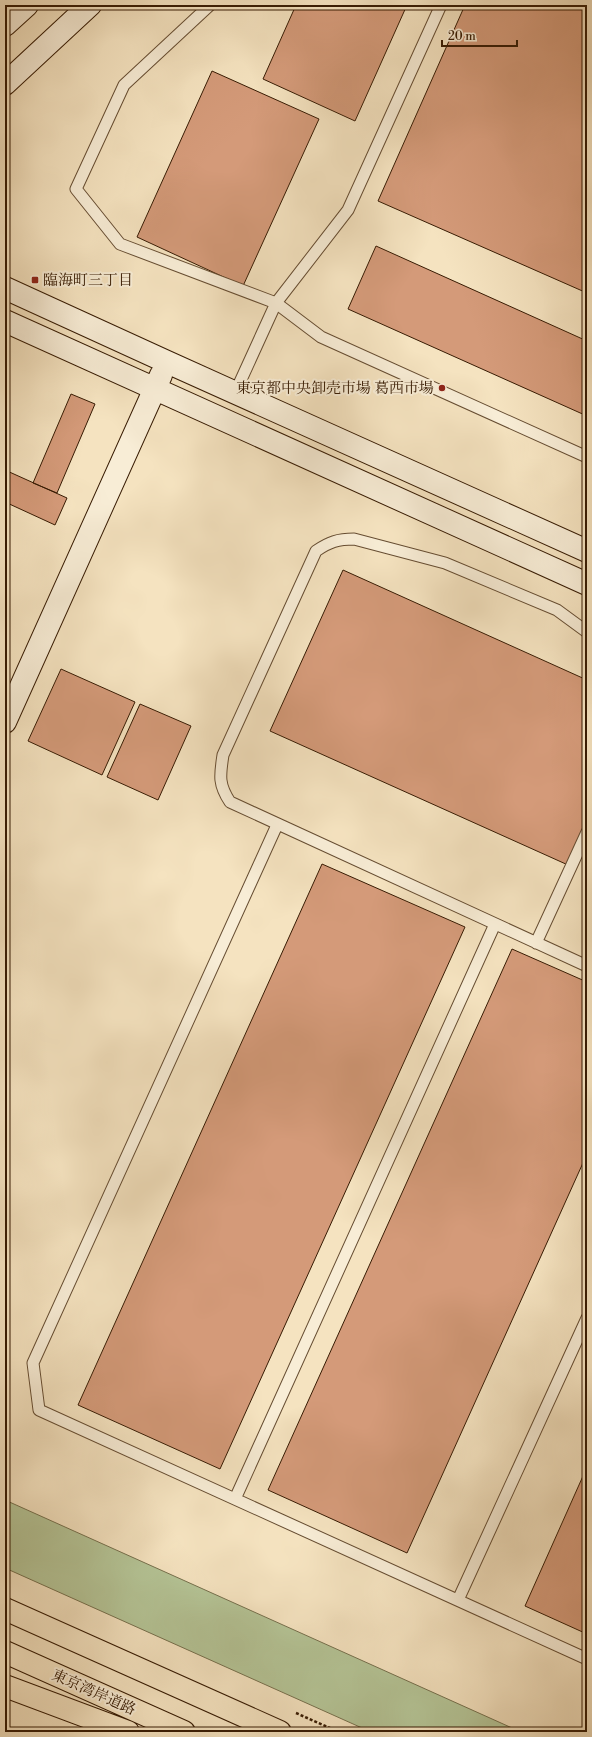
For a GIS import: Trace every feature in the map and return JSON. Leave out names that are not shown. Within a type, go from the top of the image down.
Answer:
[{"type":"highway","points":[[5,1609],[280,1732]]},
{"type":"highway","name":"東京湾岸道路","points":[[5,1652],[184,1732]]},
{"type":"highway","points":[[5,1686],[128,1732]]},
{"type":"highway","points":[[5,1694],[89,1732]]},
{"type":"street","points":[[5,25],[27,5]]},
{"type":"street","points":[[5,84],[90,5]]},
{"type":"street","points":[[5,288],[587,551]]},
{"type":"street","points":[[5,321],[587,584]]},
{"type":"street","points":[[5,722],[167,362]]},
{"type":"lane","points":[[210,5],[124,85],[76,189],[120,244],[276,303],[321,337],[587,456]]},
{"type":"lane","points":[[235,393],[276,303],[348,210],[441,5]]},
{"type":"lane","points":[[587,632],[557,610],[445,563],[354,540],[339,539],[327,543],[316,551],[223,755],[220,775],[223,791],[230,802],[587,966]]},
{"type":"lane","points":[[277,824],[33,1363],[39,1410],[587,1659]]},
{"type":"lane","points":[[536,942],[587,832]]},
{"type":"lane","points":[[235,1499],[495,924]]},
{"type":"lane","points":[[458,1600],[587,1318]]},
{"type":"green space","points":[[5,1500],[521,1732],[371,1732],[5,1568]]},
{"type":"building","points":[[296,5],[407,5],[355,121],[263,79]]},
{"type":"building","points":[[465,5],[587,5],[587,293],[378,201]]},
{"type":"building","points":[[212,71],[319,119],[243,286],[137,237]]},
{"type":"building","points":[[376,246],[587,341],[587,416],[348,309]]},
{"type":"building","points":[[71,394],[95,404],[57,493],[33,483]]},
{"type":"building","points":[[5,470],[67,498],[55,525],[5,502]]},
{"type":"building","points":[[343,570],[587,680],[587,822],[568,865],[270,731]]},
{"type":"building","points":[[61,669],[135,702],[102,775],[28,741]]},
{"type":"building","points":[[140,704],[191,726],[158,800],[107,777]]},
{"type":"building","points":[[322,864],[465,927],[220,1469],[78,1405]]},
{"type":"building","points":[[512,949],[587,982],[587,1154],[407,1553],[268,1490]]},
{"type":"building","points":[[587,1467],[587,1634],[525,1606]]},
{"type":"place","name":"臨海町三丁目","points":[[35,280]]},
{"type":"place","name":"東京都中央卸売市場 葛西市場","points":[[442,388]]}]
